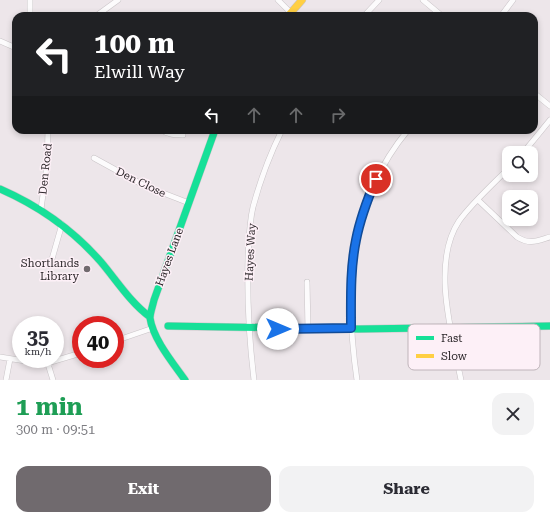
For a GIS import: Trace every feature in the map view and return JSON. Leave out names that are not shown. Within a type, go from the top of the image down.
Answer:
[{"type":"street","points":[[30,0],[30,12]]},
{"type":"street","points":[[102,12],[118,0]]},
{"type":"street","points":[[278,0],[287,12]]},
{"type":"street","points":[[291,12],[302,0]]},
{"type":"street","points":[[368,12],[379,0]]},
{"type":"street","points":[[423,0],[437,12]]},
{"type":"street","points":[[504,12],[513,0]]},
{"type":"street","points":[[0,41],[12,46]]},
{"type":"street","points":[[538,96],[550,106]]},
{"type":"street","points":[[529,146],[550,120]]},
{"type":"street","name":"Den Road","points":[[41,209],[47,166],[48,134]]},
{"type":"street","points":[[170,134],[183,135]]},
{"type":"street","name":"Hayes Lane","points":[[185,380],[162,346],[153,328],[150,317],[154,300],[214,134]]},
{"type":"street","name":"Hayes Way","points":[[254,380],[248,329],[249,230],[253,207],[262,178],[280,134]]},
{"type":"street","points":[[358,380],[351,328],[351,288],[356,240],[367,199],[381,168],[396,144],[405,134]]},
{"type":"street","name":"Den Close","points":[[94,158],[145,186],[189,203]]},
{"type":"street","points":[[449,324],[444,283],[450,240],[458,222],[502,175]]},
{"type":"street","points":[[0,189],[41,209],[62,224],[90,250],[112,274],[138,308],[150,317]]},
{"type":"street","points":[[478,200],[522,240],[529,242],[550,237]]},
{"type":"street","points":[[50,266],[62,224]]},
{"type":"street","points":[[307,282],[308,329]]},
{"type":"street","points":[[168,326],[248,329],[408,329]]},
{"type":"street","points":[[540,326],[550,326]]},
{"type":"street","points":[[124,339],[153,328]]},
{"type":"street","points":[[0,357],[10,359],[6,380]]},
{"type":"street","points":[[49,368],[52,380]]},
{"type":"street","points":[[458,370],[460,380]]},
{"type":"traffic: fast","points":[[185,380],[159,342],[152,326],[150,316],[154,300],[214,134]]},
{"type":"traffic: fast","points":[[0,189],[42,211],[79,239],[101,262],[130,298],[150,317]]},
{"type":"traffic: fast","points":[[168,326],[359,329],[408,328]]},
{"type":"traffic: fast","points":[[540,326],[550,326]]},
{"type":"traffic: slow","points":[[292,12],[302,0]]},
{"type":"place","name":"Shortlands Library","points":[[87,269]]},
{"type":"route","points":[[278,329],[351,328],[351,288],[356,240],[367,199],[376,179]]}]
